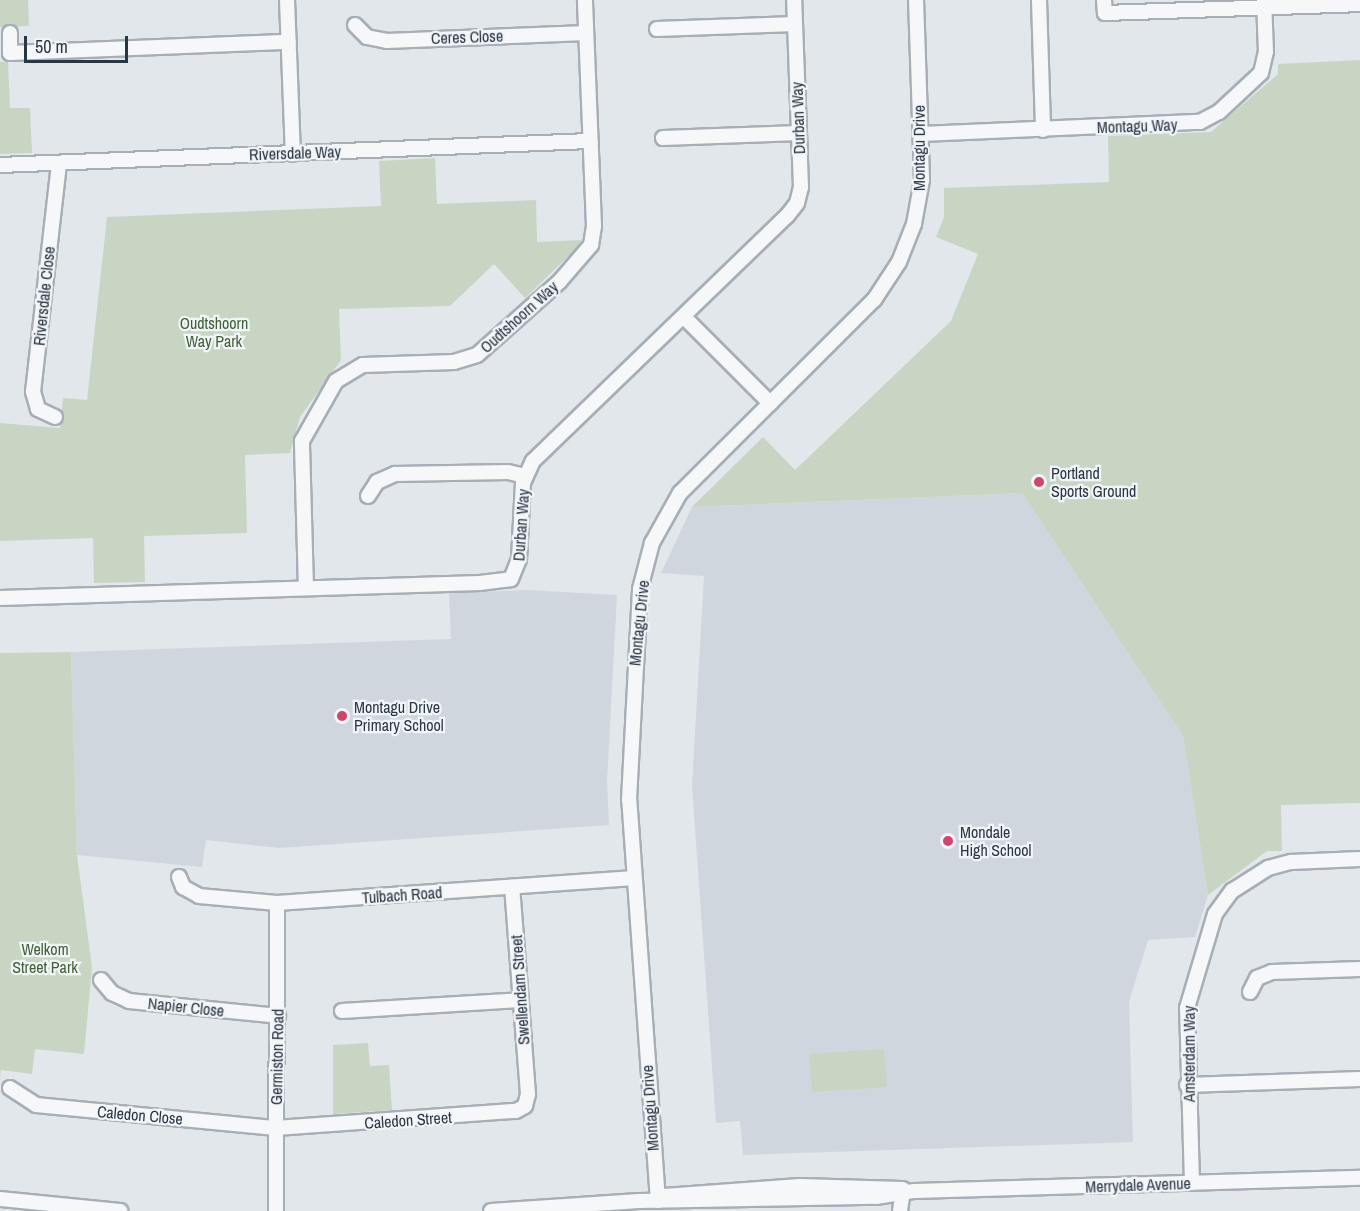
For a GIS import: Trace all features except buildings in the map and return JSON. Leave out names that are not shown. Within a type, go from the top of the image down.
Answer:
[{"type":"street","points":[[287,0],[293,154]]},
{"type":"street","name":"Oudtshoorn Way","points":[[306,588],[302,441],[336,381],[363,365],[467,360],[488,348],[585,256],[591,245],[591,141],[585,0]]},
{"type":"street","name":"Durban Way","points":[[0,597],[501,582],[511,579],[519,559],[525,476],[533,460],[684,317],[792,210],[801,187],[794,0]]},
{"type":"street","name":"Montagu Drive","points":[[658,1199],[629,800],[640,589],[645,567],[665,515],[680,493],[874,300],[895,270],[917,209],[921,134],[916,0]]},
{"type":"street","points":[[1039,0],[1043,130]]},
{"type":"street","points":[[1104,0],[1105,13],[1264,4],[1360,4]]},
{"type":"street","name":"Montagu Way","points":[[921,134],[1186,124],[1209,117],[1261,73],[1266,52],[1264,4]]},
{"type":"street","points":[[657,29],[795,24]]},
{"type":"street","name":"Ceres Close","points":[[354,25],[367,38],[387,41],[586,33]]},
{"type":"street","points":[[10,33],[10,53],[289,42]]},
{"type":"street","points":[[663,138],[799,134]]},
{"type":"street","name":"Riversdale Way","points":[[0,165],[591,141]]},
{"type":"street","name":"Riversdale Close","points":[[55,417],[38,409],[33,392],[59,163]]},
{"type":"street","points":[[684,317],[770,403]]},
{"type":"street","points":[[368,496],[377,482],[395,474],[508,472],[525,476]]},
{"type":"street","name":"Amsterdam Way","points":[[1192,1183],[1187,1085],[1187,1008],[1209,929],[1222,903],[1242,883],[1268,868],[1291,862],[1360,859]]},
{"type":"street","name":"Tulbach Road","points":[[179,877],[189,892],[199,896],[277,903],[634,878]]},
{"type":"street","name":"Swellendam Street","points":[[512,887],[528,1094]]},
{"type":"street","name":"Germiston Road","points":[[276,1211],[277,903]]},
{"type":"street","points":[[1250,992],[1257,978],[1272,972],[1360,969]]},
{"type":"street","name":"Napier Close","points":[[101,980],[112,993],[129,1001],[278,1016]]},
{"type":"street","points":[[342,1011],[520,1000]]},
{"type":"street","points":[[1187,1085],[1360,1079]]},
{"type":"street","name":"Caledon Close","points":[[10,1088],[36,1105],[276,1128]]},
{"type":"street","name":"Caledon Street","points":[[276,1128],[507,1113],[522,1108],[528,1094]]},
{"type":"street","name":"Merrydale Avenue","points":[[491,1211],[639,1201],[658,1199],[687,1191],[800,1186],[907,1192],[1360,1178]]},
{"type":"street","points":[[900,1211],[907,1192]]},
{"type":"street","points":[[0,1199],[120,1211]]},
{"type":"shaded area","name":"Mondale High School","points":[[1022,493],[1183,736],[1208,895],[1195,937],[1148,940],[1129,1002],[1133,1142],[743,1155],[740,1121],[716,1123],[692,786],[704,576],[661,573],[692,507]]},
{"type":"shaded area","name":"Montagu Drive Primary School","points":[[527,590],[617,595],[607,781],[609,825],[279,848],[206,840],[202,867],[77,855],[71,652],[451,639],[449,593]]},
{"type":"green space","points":[[0,0],[28,0],[29,26],[0,27]]},
{"type":"green space","name":"Portland Sports Ground","points":[[1360,60],[1360,803],[1281,805],[1282,851],[1267,851],[1208,895],[1183,736],[1022,493],[692,507],[763,437],[795,470],[951,321],[978,254],[936,237],[944,217],[944,188],[1109,182],[1108,136],[1211,132],[1278,74],[1278,64]]},
{"type":"green space","points":[[0,62],[8,62],[10,108],[30,108],[32,153],[0,154]]},
{"type":"green space","name":"Oudtshoorn Way Park","points":[[435,158],[437,204],[536,200],[537,242],[581,240],[578,247],[525,298],[494,264],[450,306],[339,309],[341,360],[300,417],[290,453],[245,455],[247,533],[144,536],[145,582],[94,583],[93,538],[0,541],[0,423],[60,428],[63,398],[87,400],[107,217],[381,206],[379,161]]},
{"type":"green space","name":"Welkom Street Park","points":[[71,652],[77,855],[92,967],[84,1054],[35,1049],[32,1074],[1,1070],[0,1080],[0,653]]},
{"type":"green space","points":[[368,1043],[370,1066],[389,1065],[392,1110],[333,1114],[333,1045]]},
{"type":"green space","points":[[884,1049],[887,1087],[812,1092],[809,1054]]},
{"type":"place","name":"Portland Sports Ground","points":[[1039,482]]},
{"type":"place","name":"Montagu Drive Primary School","points":[[342,716]]},
{"type":"place","name":"Mondale High School","points":[[948,841]]}]
